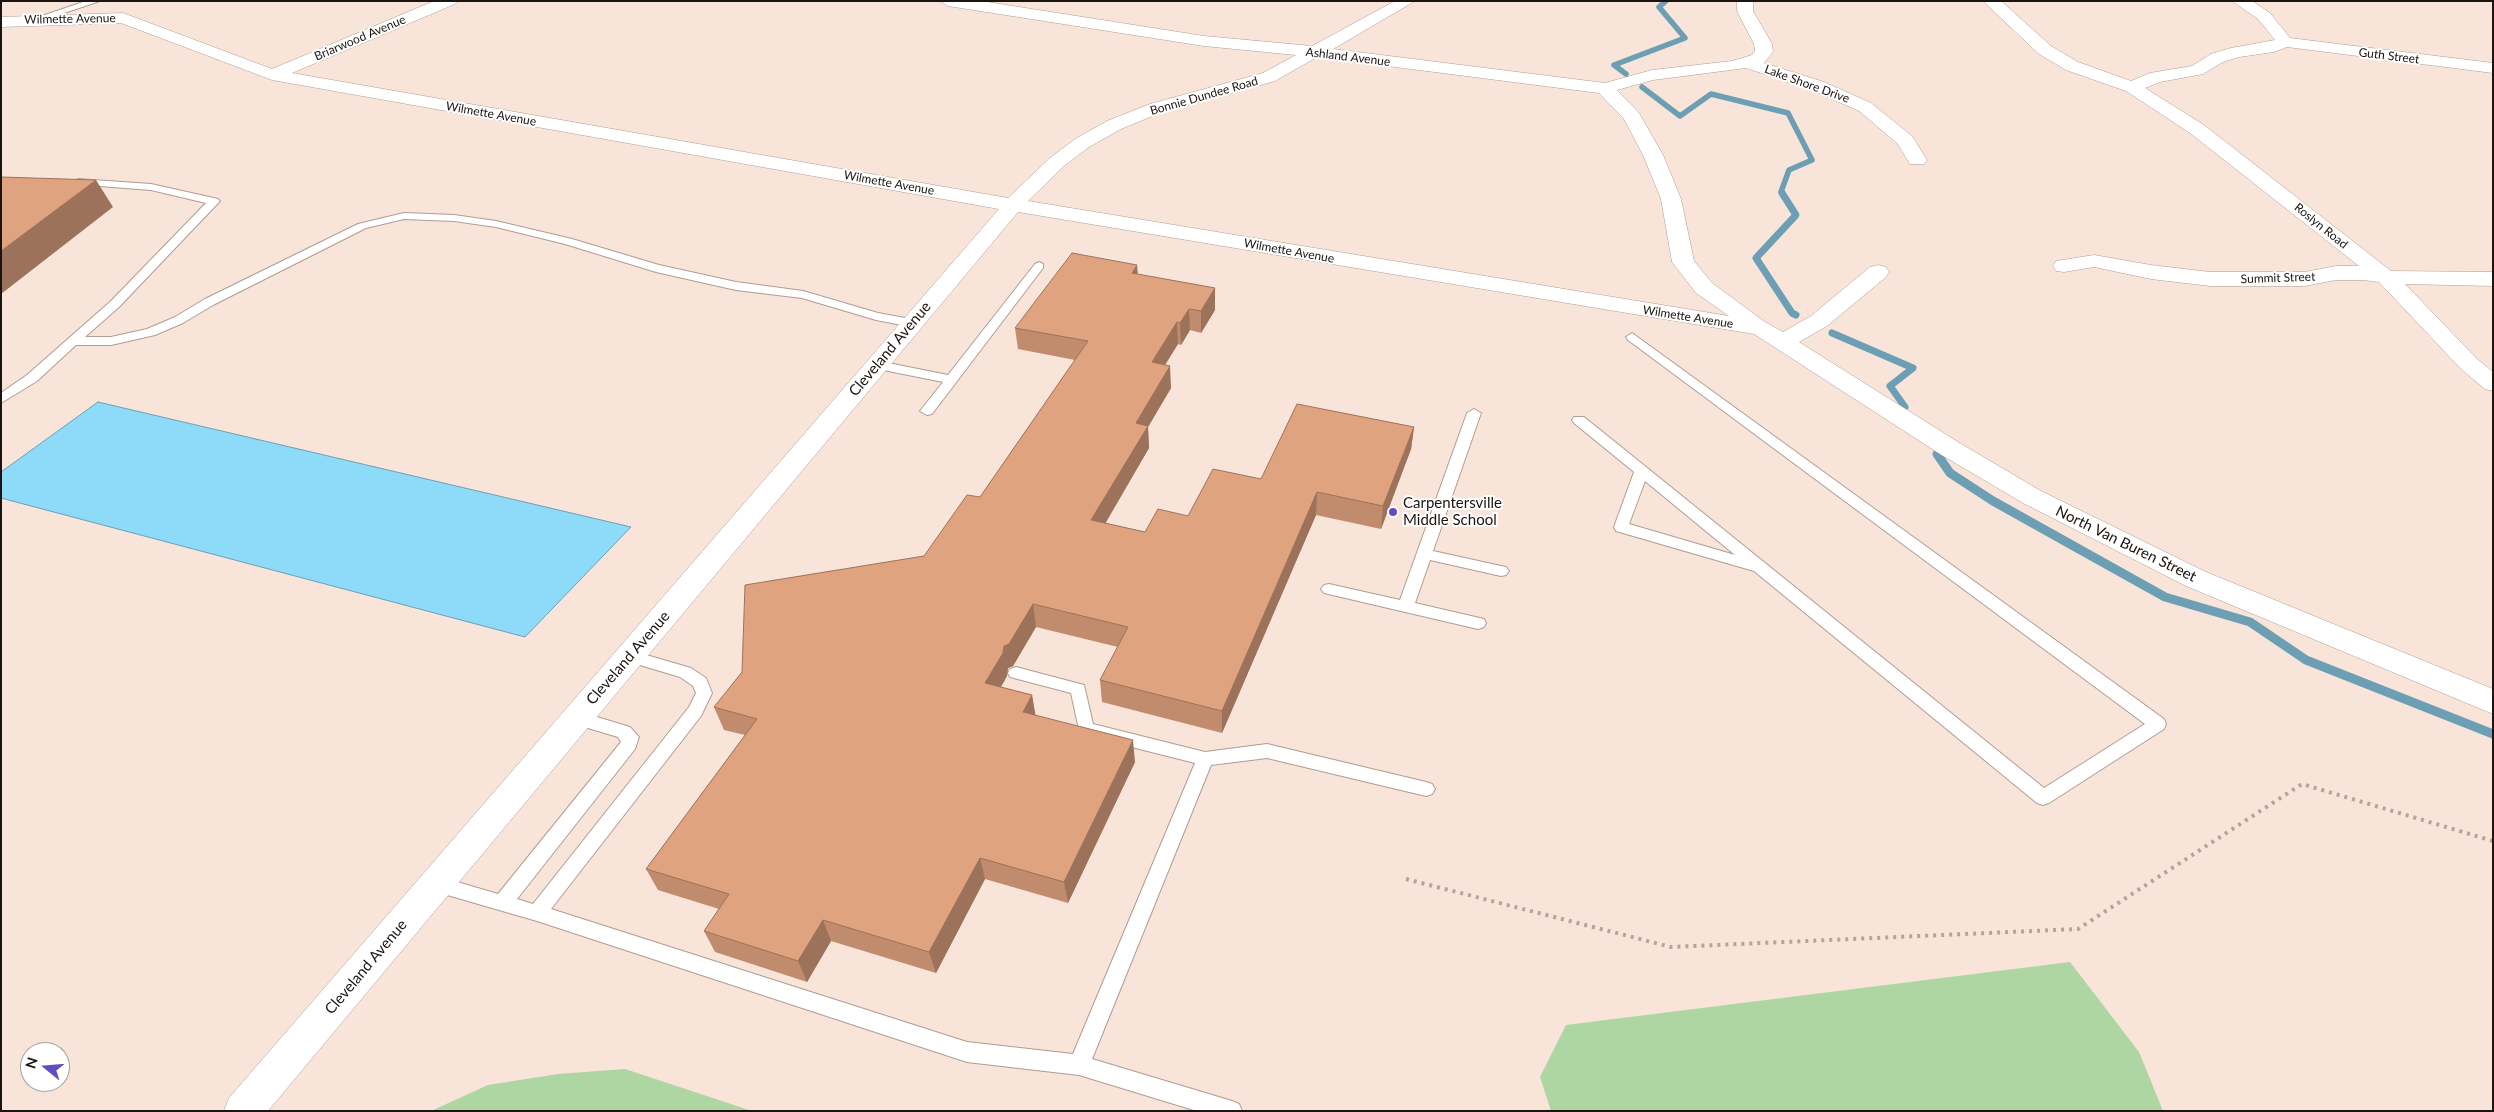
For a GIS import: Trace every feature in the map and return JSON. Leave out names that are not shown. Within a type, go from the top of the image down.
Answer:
[{"type":"street","name":"Briarwood Avenue","points":[[272,75],[449,1]]},
{"type":"street","name":"Ashland Avenue","points":[[948,1],[1068,13],[1204,41],[1316,52],[1605,88],[1652,75],[1748,63]]},
{"type":"street","name":"Bonnie Dundee Road","points":[[1013,205],[1057,162],[1082,143],[1114,125],[1156,108],[1210,95],[1269,77],[1407,1]]},
{"type":"street","name":"Lake Shore Drive","points":[[1744,1],[1745,11],[1763,44],[1764,52],[1758,59],[1748,63]]},
{"type":"street","name":"Roslyn Road","points":[[1991,1],[2045,50],[2072,66],[2132,87],[2197,129],[2386,277],[2469,364],[2493,384]]},
{"type":"street","points":[[2132,87],[2156,77],[2197,70],[2217,58],[2237,52],[2274,47],[2285,42],[2264,16],[2240,1]]},
{"type":"street","name":"Wilmette Avenue","points":[[1,22],[122,10],[272,75],[1013,205],[1772,334]]},
{"type":"street","name":"Guth Street","points":[[2285,42],[2493,68]]},
{"type":"street","name":"Lake Shore Drive","points":[[1748,63],[1818,86],[1865,107],[1905,140],[1917,160]]},
{"type":"street","name":"North Van Buren Street","points":[[1605,88],[1632,117],[1653,155],[1671,199],[1683,262],[1704,288],[1941,443],[2032,497],[2196,579],[2493,702]]},
{"type":"street","name":"Cleveland Avenue","points":[[243,1111],[1013,205]]},
{"type":"street","name":"Summit Street","points":[[2064,266],[2094,262],[2151,272],[2210,279],[2306,279],[2336,273],[2363,273],[2386,277],[2493,279]]},
{"type":"street","points":[[1772,334],[1818,320],[1878,272]]},
{"type":"lane","points":[[37,19],[96,1]]},
{"type":"lane","points":[[1,399],[32,378],[115,304],[214,201],[151,186],[65,181]]},
{"type":"lane","points":[[73,341],[111,341],[151,332],[179,320],[209,302],[362,226],[404,216],[454,218],[496,224],[568,241],[656,268],[736,286],[803,296],[912,324]]},
{"type":"lane","points":[[927,411],[1039,266]]},
{"type":"lane","points":[[1579,420],[2043,798],[2158,724],[1632,337]]},
{"type":"lane","points":[[878,365],[951,380]]},
{"type":"lane","points":[[1406,606],[1474,413]]},
{"type":"lane","points":[[1642,471],[1621,527],[1760,568]]},
{"type":"lane","points":[[1424,554],[1501,571]]},
{"type":"lane","points":[[1329,589],[1478,622]]},
{"type":"lane","points":[[537,912],[695,711],[704,693],[700,682],[685,672],[629,656]]},
{"type":"lane","points":[[1016,674],[1078,689],[1086,729],[1205,759],[1267,750],[1426,789]]},
{"type":"lane","points":[[502,903],[629,744],[630,737],[624,732],[577,718]]},
{"type":"lane","points":[[1079,1064],[1205,759]]},
{"type":"lane","points":[[437,884],[537,912],[967,1052],[1079,1064],[1232,1111]]},
{"type":"path","points":[[1406,879],[1671,947],[2078,929],[2302,784],[2493,842]]},
{"type":"green space","points":[[2070,962],[2139,1052],[2163,1111],[1551,1111],[1540,1077],[1566,1025]]},
{"type":"green space","points":[[625,1069],[752,1111],[431,1111],[488,1085],[558,1074]]},
{"type":"water","points":[[98,402],[631,527],[525,637],[1,498],[1,472]]},
{"type":"building","points":[[1,177],[96,180],[1,251]]},
{"type":"building","points":[[1072,253],[1137,265],[1132,273],[1215,288],[1201,311],[1189,309],[1180,323],[1177,322],[1152,362],[1170,366],[1136,423],[1148,426],[1091,520],[1145,532],[1158,509],[1188,516],[1213,469],[1261,479],[1297,404],[1414,427],[1383,506],[1317,492],[1222,711],[1100,680],[1128,627],[1033,604],[1009,644],[1004,646],[1003,653],[985,683],[1032,695],[1023,712],[1133,740],[1064,882],[980,858],[929,952],[823,920],[798,961],[704,931],[729,894],[646,869],[757,719],[714,707],[742,672],[745,585],[924,556],[967,495],[980,497],[1088,341],[1015,328]]},
{"type":"waterway","points":[[1626,74],[1614,65],[1685,38],[1659,7],[1666,1]]},
{"type":"waterway","points":[[1642,87],[1680,116],[1711,94],[1788,113],[1812,160],[1789,170],[1782,193]]},
{"type":"waterway","points":[[1782,193],[1796,215],[1756,258],[1792,313],[1796,315]]},
{"type":"waterway","points":[[1832,333],[1913,368],[1890,386],[1905,407]]},
{"type":"waterway","points":[[1937,454],[1950,473],[1993,501],[2165,597],[2250,622],[2306,660],[2493,734]]},
{"type":"place","name":"Carpentersville Middle School","points":[[1393,512]]}]
